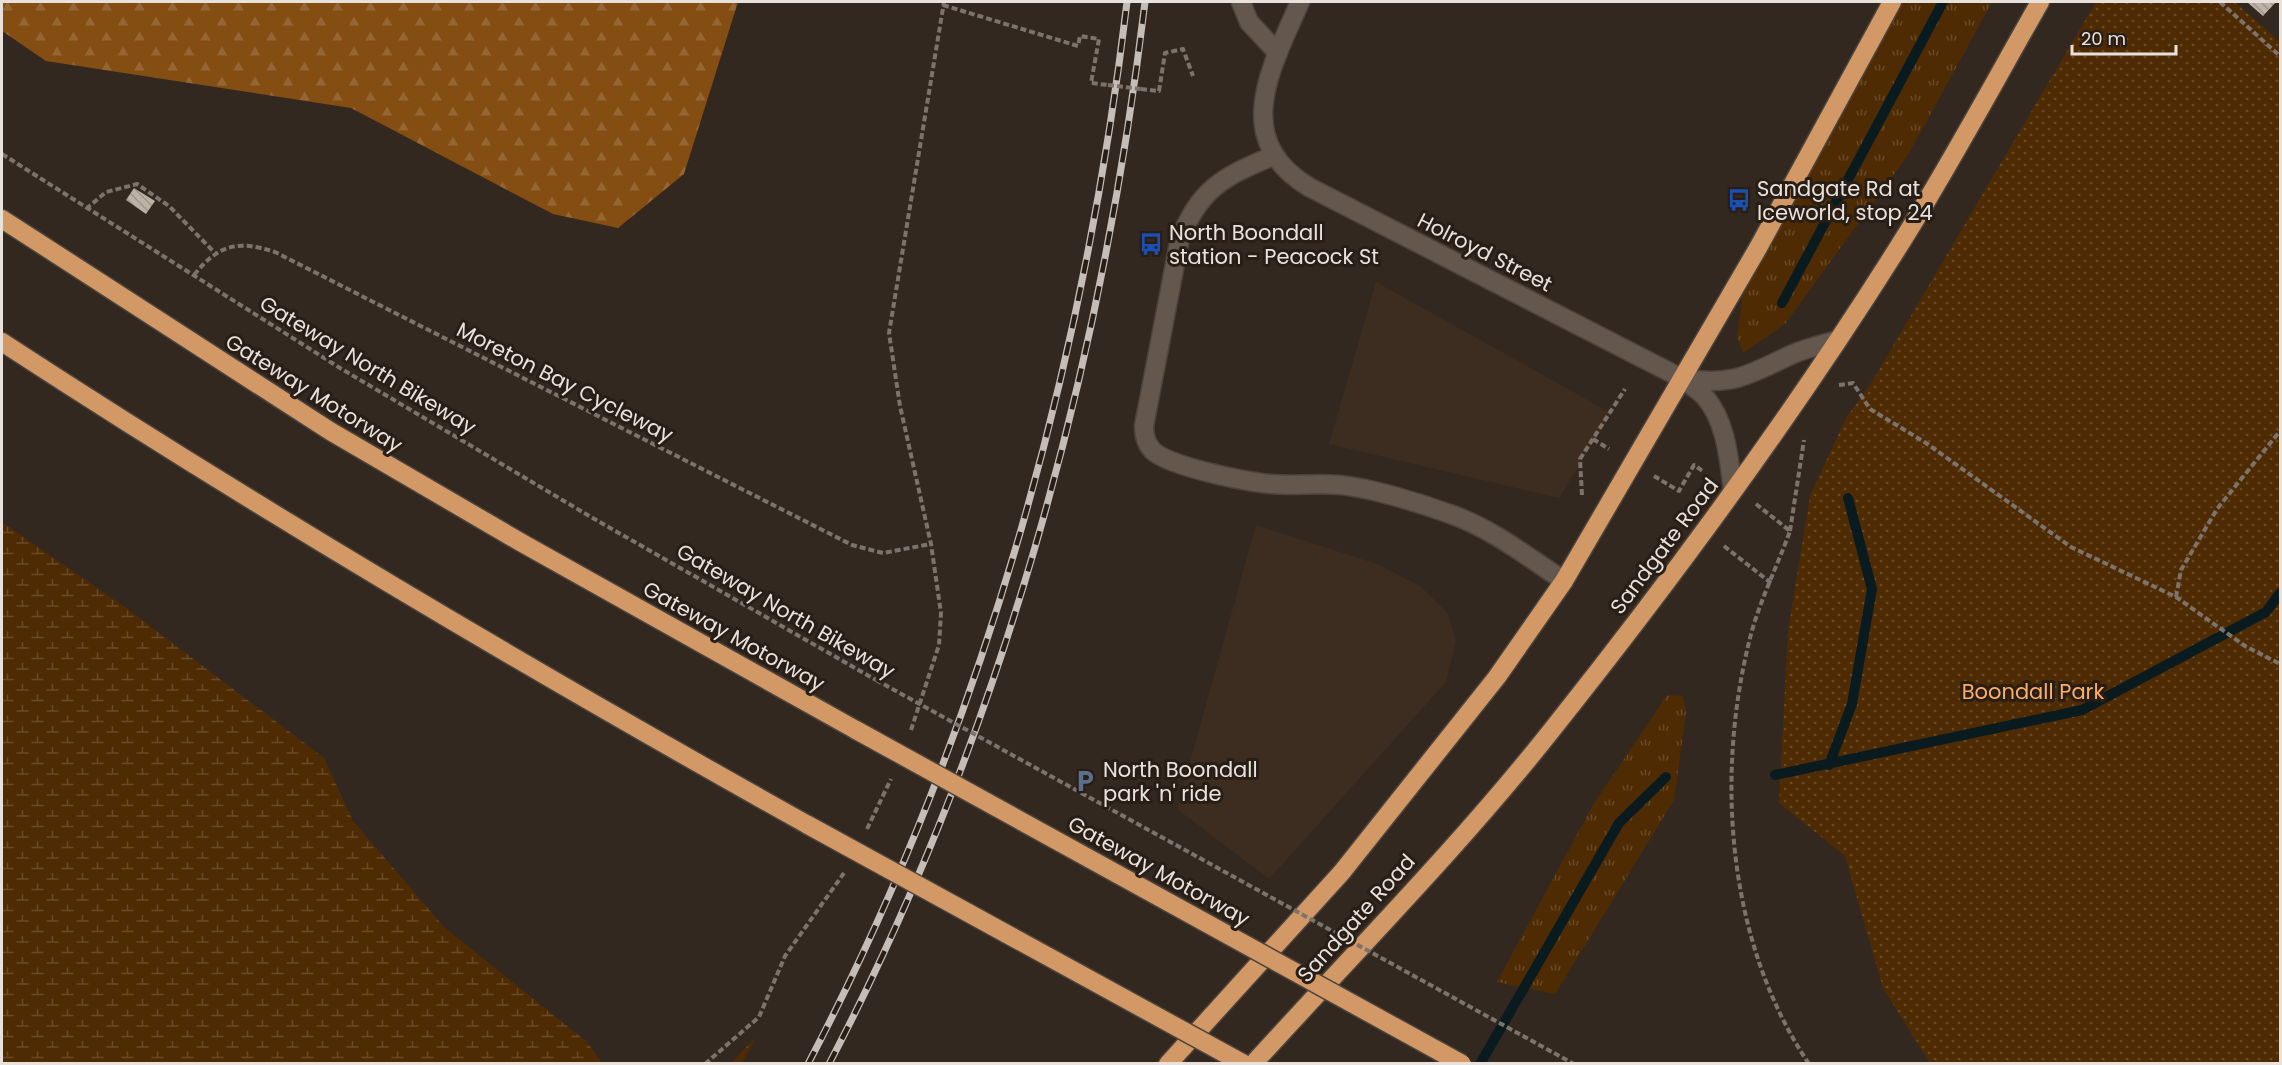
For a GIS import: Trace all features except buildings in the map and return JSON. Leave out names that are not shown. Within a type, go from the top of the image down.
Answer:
[{"type":"highway","name":"Sandgate Road","points":[[1168,1064],[1342,872],[1497,677],[1564,581],[1758,248],[1892,2]]},
{"type":"highway","name":"Sandgate Road","points":[[1253,1064],[1463,833],[1553,729],[1704,530],[1804,390],[1904,237],[2040,2]]},
{"type":"highway","name":"Gateway Motorway","points":[[2,219],[330,431],[522,543],[1462,1064]]},
{"type":"highway","points":[[2,342],[192,465],[612,715],[1244,1064]]},
{"type":"street","points":[[1241,2],[1249,22],[1278,53]]},
{"type":"street","points":[[1300,2],[1278,53],[1264,100],[1264,133],[1273,156],[1219,182],[1196,205],[1179,243],[1144,426],[1144,434],[1149,446],[1154,452],[1174,461],[1239,479],[1273,484],[1340,485],[1450,513],[1489,532],[1564,581]]},
{"type":"street","name":"Holroyd Street","points":[[1273,156],[1292,176],[1309,187],[1683,379]]},
{"type":"street","points":[[1683,379],[1710,383],[1738,379],[1770,367],[1793,354],[1838,339]]},
{"type":"street","points":[[1683,379],[1704,396],[1716,414],[1729,458],[1733,490]]},
{"type":"path","points":[[2220,2],[2280,56]]},
{"type":"path","points":[[943,3],[1078,46],[1080,36],[1098,39],[1091,83],[1159,91],[1165,53],[1183,49],[1193,76]]},
{"type":"path","name":"Moreton Bay Cycleway","points":[[194,275],[215,253],[239,244],[275,252],[852,545],[883,553],[931,544],[900,406],[889,333],[943,3]]},
{"type":"path","name":"Gateway North Bikeway","points":[[2,154],[340,368],[591,517],[876,680],[1574,1064]]},
{"type":"path","points":[[87,209],[106,192],[137,184],[169,206],[215,253]]},
{"type":"path","points":[[1854,383],[1870,409],[1926,443],[2071,548],[2176,597],[2245,646],[2280,664]]},
{"type":"path","points":[[1580,459],[1624,389]]},
{"type":"path","points":[[1804,390],[1803,442],[1790,531],[1750,638],[1733,729],[1731,788],[1734,837],[1753,938],[1784,1021],[1809,1064]]},
{"type":"path","points":[[2176,597],[2181,570],[2217,509],[2280,431]]},
{"type":"path","points":[[1654,476],[1679,491],[1694,465],[1705,472]]},
{"type":"path","points":[[1757,504],[1790,531]]},
{"type":"path","points":[[1704,530],[1771,583]]},
{"type":"path","points":[[705,1064],[759,1017],[786,956],[805,929]]},
{"type":"shaded area","points":[[1376,282],[1611,413],[1559,498],[1329,444]]},
{"type":"shaded area","points":[[1256,525],[1377,564],[1420,586],[1447,612],[1456,640],[1446,682],[1269,879],[1177,809]]},
{"type":"green space","points":[[2,2],[738,2],[684,174],[618,228],[553,214],[351,108],[46,61],[2,31]]},
{"type":"green space","points":[[1900,2],[1992,2],[1908,155],[1785,324],[1743,353],[1737,336],[1743,295]]},
{"type":"green space","name":"Boondall Park","points":[[2096,2],[2235,2],[2280,42],[2280,1063],[1930,1063],[1883,988],[1845,856],[1779,803],[1788,631],[1810,496],[1846,418],[1870,385]]},
{"type":"green space","points":[[2,522],[129,610],[324,758],[353,821],[444,927],[587,1042],[602,1063],[2,1063]]},
{"type":"green space","points":[[1667,695],[1683,696],[1686,713],[1674,800],[1555,994],[1497,982],[1593,805]]},
{"type":"green space","points":[[756,1037],[742,1063],[731,1063]]},
{"type":"waterway","points":[[1782,303],[1943,2]]},
{"type":"waterway","points":[[1829,765],[1852,704],[1872,589],[1848,498]]},
{"type":"waterway","points":[[1775,775],[2082,710],[2266,612],[2280,593]]},
{"type":"waterway","points":[[1480,1064],[1619,823],[1666,777]]},
{"type":"railway","points":[[808,1064],[870,939],[925,811],[973,680],[1016,547],[1052,413],[1083,277],[1108,140],[1127,2]]},
{"type":"railway","points":[[829,1064],[890,939],[945,811],[993,680],[1035,547],[1071,413],[1101,276],[1126,140],[1145,2]]},
{"type":"place","name":"Sandgate Rd at Iceworld, stop 24","points":[[1739,200]]},
{"type":"place","name":"North Boondall station - Peacock St","points":[[1151,244]]},
{"type":"place","name":"North Boondall park 'n' ride","points":[[1085,781]]}]
